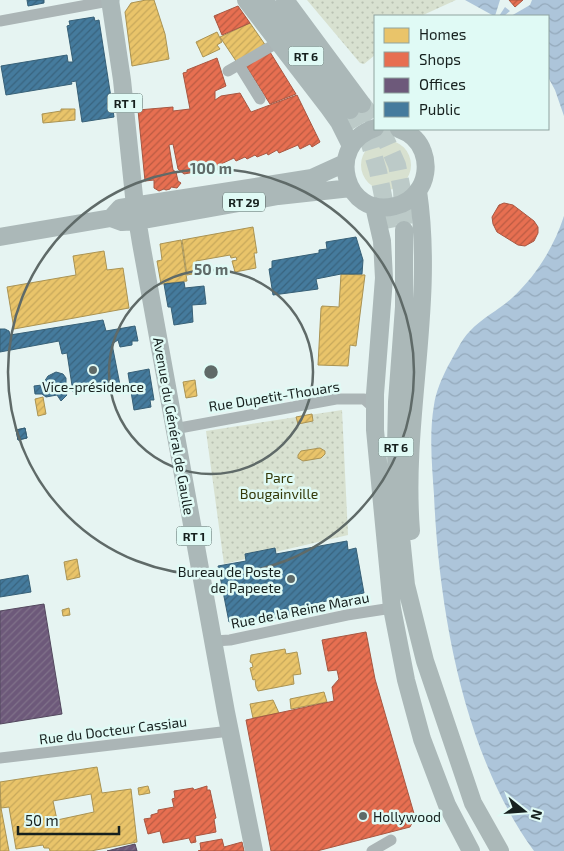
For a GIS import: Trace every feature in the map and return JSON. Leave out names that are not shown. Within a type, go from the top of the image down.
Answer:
[{"type":"main road","name":"RT 1","points":[[111,0],[122,80],[136,213]]},
{"type":"main road","points":[[246,0],[339,122],[348,154],[347,178],[351,188],[363,201],[374,206],[386,208],[398,206],[409,200],[418,191],[425,177],[424,156],[418,142],[410,134],[402,130]]},
{"type":"main road","name":"RT 6","points":[[264,0],[316,69],[362,105]]},
{"type":"main road","name":"RT 6","points":[[285,0],[362,105]]},
{"type":"main road","points":[[296,0],[362,105]]},
{"type":"main road","points":[[348,154],[359,136],[374,128]]},
{"type":"main road","name":"RT 29","points":[[136,213],[312,178],[348,154]]},
{"type":"main road","name":"RT 29","points":[[0,236],[111,218],[120,208],[136,213],[351,188]]},
{"type":"main road","points":[[418,191],[424,280],[412,444],[410,518],[425,661]]},
{"type":"main road","points":[[374,206],[382,241],[384,278],[375,409],[375,430],[384,531]]},
{"type":"main road","name":"Avenue du Général de Gaulle","points":[[136,213],[174,429],[254,851]]},
{"type":"main road","name":"RT 6","points":[[471,851],[447,806],[422,739],[406,680],[392,608],[384,531],[385,457],[397,231],[404,307],[397,402],[397,498],[406,584],[425,661],[473,803],[500,851]]},
{"type":"street","points":[[0,21],[111,0]]},
{"type":"street","points":[[228,71],[278,43]]},
{"type":"street","points":[[239,65],[260,99]]},
{"type":"street","name":"Rue Dupetit-Thouars","points":[[174,429],[336,399],[364,399],[375,409]]},
{"type":"street","name":"Rue de la Reine Marau","points":[[214,641],[230,640],[347,615],[392,608]]},
{"type":"street","name":"Rue du Docteur Cassiau","points":[[0,758],[230,731]]},
{"type":"street","points":[[372,851],[391,840]]},
{"type":"green space","points":[[307,0],[456,0],[423,15],[374,15],[374,56],[364,64],[360,63]]},
{"type":"green space","points":[[374,109],[374,117],[361,122],[350,130],[346,124],[358,115]]},
{"type":"green space","points":[[381,140],[391,140],[404,147],[411,160],[411,170],[404,183],[391,190],[381,190],[372,186],[365,179],[361,170],[361,160],[365,151],[372,144]]},
{"type":"green space","points":[[413,208],[415,215],[397,222],[384,223],[383,216],[404,213]]},
{"type":"green space","name":"Parc Bougainville","points":[[342,410],[348,535],[224,564],[206,431]]},
{"type":"water","points":[[465,0],[564,0],[564,116],[549,79],[549,15],[492,15]]},
{"type":"water","points":[[564,216],[564,851],[534,851],[510,813],[490,771],[473,727],[460,681],[449,634],[442,586],[432,473],[432,427],[434,405],[441,380],[461,343],[475,326],[507,302],[529,280],[549,250]]},
{"type":"pier","points":[[500,0],[532,0],[530,5],[513,15],[505,15],[510,11],[505,7],[500,15],[495,15]]},
{"type":"building: Homes","points":[[154,0],[165,34],[169,59],[132,66],[125,12],[131,3]]},
{"type":"building: Homes","points":[[250,23],[266,46],[236,61],[220,37]]},
{"type":"building: Homes","points":[[217,32],[222,42],[217,45],[220,49],[203,57],[196,42]]},
{"type":"building: Homes","points":[[61,109],[75,109],[75,120],[43,123],[42,114],[61,111]]},
{"type":"building: Homes","points":[[253,227],[257,253],[254,253],[256,268],[235,272],[232,261],[237,260],[236,257],[231,258],[230,255],[196,261],[198,273],[187,275],[182,240]]},
{"type":"building: Homes","points":[[181,240],[187,281],[161,284],[157,261],[162,260],[160,244]]},
{"type":"building: Homes","points":[[104,251],[107,270],[123,268],[129,308],[14,329],[7,287],[76,275],[73,256]]},
{"type":"building: Homes","points":[[341,274],[365,275],[356,346],[350,345],[348,366],[318,365],[321,308],[322,306],[339,307]]},
{"type":"building: Homes","points":[[195,380],[197,396],[186,398],[183,382]]},
{"type":"building: Homes","points":[[43,397],[46,414],[38,416],[35,399]]},
{"type":"building: Homes","points":[[312,414],[313,421],[298,424],[296,417]]},
{"type":"building: Homes","points":[[320,448],[325,451],[321,458],[303,461],[298,458],[301,451]]},
{"type":"building: Homes","points":[[77,559],[80,577],[67,580],[64,562]]},
{"type":"building: Homes","points":[[69,608],[70,615],[63,616],[62,610]]},
{"type":"building: Homes","points":[[285,649],[286,654],[297,652],[301,674],[293,675],[294,684],[258,691],[250,668],[253,667],[250,662],[251,655]]},
{"type":"building: Homes","points":[[324,692],[327,702],[291,709],[290,699]]},
{"type":"building: Homes","points":[[273,700],[279,713],[253,718],[250,704]]},
{"type":"building: Homes","points":[[97,767],[102,793],[131,789],[137,842],[91,851],[50,851],[49,848],[44,848],[43,845],[16,849],[9,807],[1,808],[0,782]],"holes":[[[91,794],[94,812],[57,820],[53,801]]]},
{"type":"building: Homes","points":[[148,786],[150,793],[139,795],[138,788]]},
{"type":"building: Homes","points":[[0,799],[1,808],[9,851],[0,851]]},
{"type":"building: Shops","points":[[509,0],[523,0],[515,7]]},
{"type":"building: Shops","points":[[238,6],[250,23],[222,35],[214,16]]},
{"type":"building: Shops","points":[[270,52],[296,94],[270,104],[246,66]]},
{"type":"building: Shops","points":[[217,58],[226,86],[215,91],[215,100],[221,96],[240,93],[251,112],[297,95],[320,142],[312,147],[310,144],[300,149],[298,145],[279,153],[277,150],[268,155],[267,153],[257,157],[255,155],[236,161],[234,158],[221,164],[222,167],[184,174],[178,169],[173,144],[169,145],[173,170],[176,172],[178,181],[181,183],[177,188],[171,187],[170,189],[159,191],[154,188],[154,180],[145,181],[138,110],[173,107],[173,111],[190,109],[183,73]]},
{"type":"building: Shops","points":[[504,203],[513,205],[534,221],[538,227],[538,233],[534,241],[525,246],[518,245],[497,232],[492,217],[499,205]]},
{"type":"building: Shops","points":[[366,632],[375,679],[415,817],[410,827],[317,851],[271,851],[246,720],[334,701],[332,687],[339,679],[337,670],[328,671],[322,640]]},
{"type":"building: Shops","points":[[207,786],[207,790],[210,790],[216,818],[214,819],[216,832],[195,836],[196,842],[191,843],[189,838],[163,843],[160,831],[148,834],[144,819],[151,818],[151,815],[158,813],[158,810],[174,807],[172,799],[175,798],[174,791],[193,788],[194,790]]},
{"type":"building: Shops","points":[[222,839],[224,847],[242,842],[244,851],[198,851],[201,850],[200,843]]},
{"type":"building: Offices","points":[[44,604],[62,714],[0,724],[0,611]]},
{"type":"building: Offices","points":[[135,844],[137,851],[107,851]]},
{"type":"building: Public","points":[[27,0],[44,0],[44,3],[28,6]]},
{"type":"building: Public","points":[[94,17],[95,21],[99,20],[114,117],[82,122],[76,81],[71,82],[72,84],[6,95],[1,66],[67,55],[68,62],[73,62],[67,26],[70,25],[69,21]]},
{"type":"building: Public","points":[[356,237],[363,260],[362,274],[341,274],[316,279],[318,289],[273,295],[269,269],[272,268],[272,261],[319,253],[319,250],[327,249],[326,242]]},
{"type":"building: Public","points":[[184,282],[185,288],[204,286],[206,304],[192,305],[193,322],[174,325],[171,307],[168,307],[164,284]]},
{"type":"building: Public","name":"Vice-présidence","points":[[103,320],[106,331],[135,326],[138,341],[132,341],[132,345],[120,347],[118,340],[112,344],[120,385],[73,392],[67,353],[62,354],[59,341],[0,352],[0,329],[9,331],[10,335]]},
{"type":"building: Public","name":"Vice-présidence","points":[[149,369],[154,400],[150,400],[151,407],[134,410],[128,373]]},
{"type":"building: Public","name":"Vice-présidence","points":[[56,372],[63,374],[66,378],[63,390],[67,395],[61,401],[57,395],[46,397],[42,394],[35,394],[34,386],[42,385],[48,376]]},
{"type":"building: Public","name":"Vice-présidence","points":[[25,428],[27,438],[18,440],[16,430]]},
{"type":"building: Public","name":"Vice-présidence","points":[[25,428],[27,438],[18,440],[16,430]]},
{"type":"building: Public","name":"Bureau de Poste de Papeete","points":[[347,541],[348,550],[356,548],[364,593],[294,608],[295,614],[266,620],[266,618],[229,622],[218,566],[246,561],[245,554],[275,548],[276,554]]},
{"type":"building: Public","points":[[28,575],[31,592],[0,597],[0,580]]},
{"type":"tunnel","points":[[362,104],[374,120]]},
{"type":"tunnel","points":[[350,110],[370,144],[378,171],[390,231]]},
{"type":"tunnel","points":[[381,130],[397,165],[402,190],[404,230]]},
{"type":"place","name":"Vice-présidence","points":[[93,370]]},
{"type":"place","name":"Bureau de Poste de Papeete","points":[[291,579]]},
{"type":"place","name":"Hollywood","points":[[363,816]]}]
